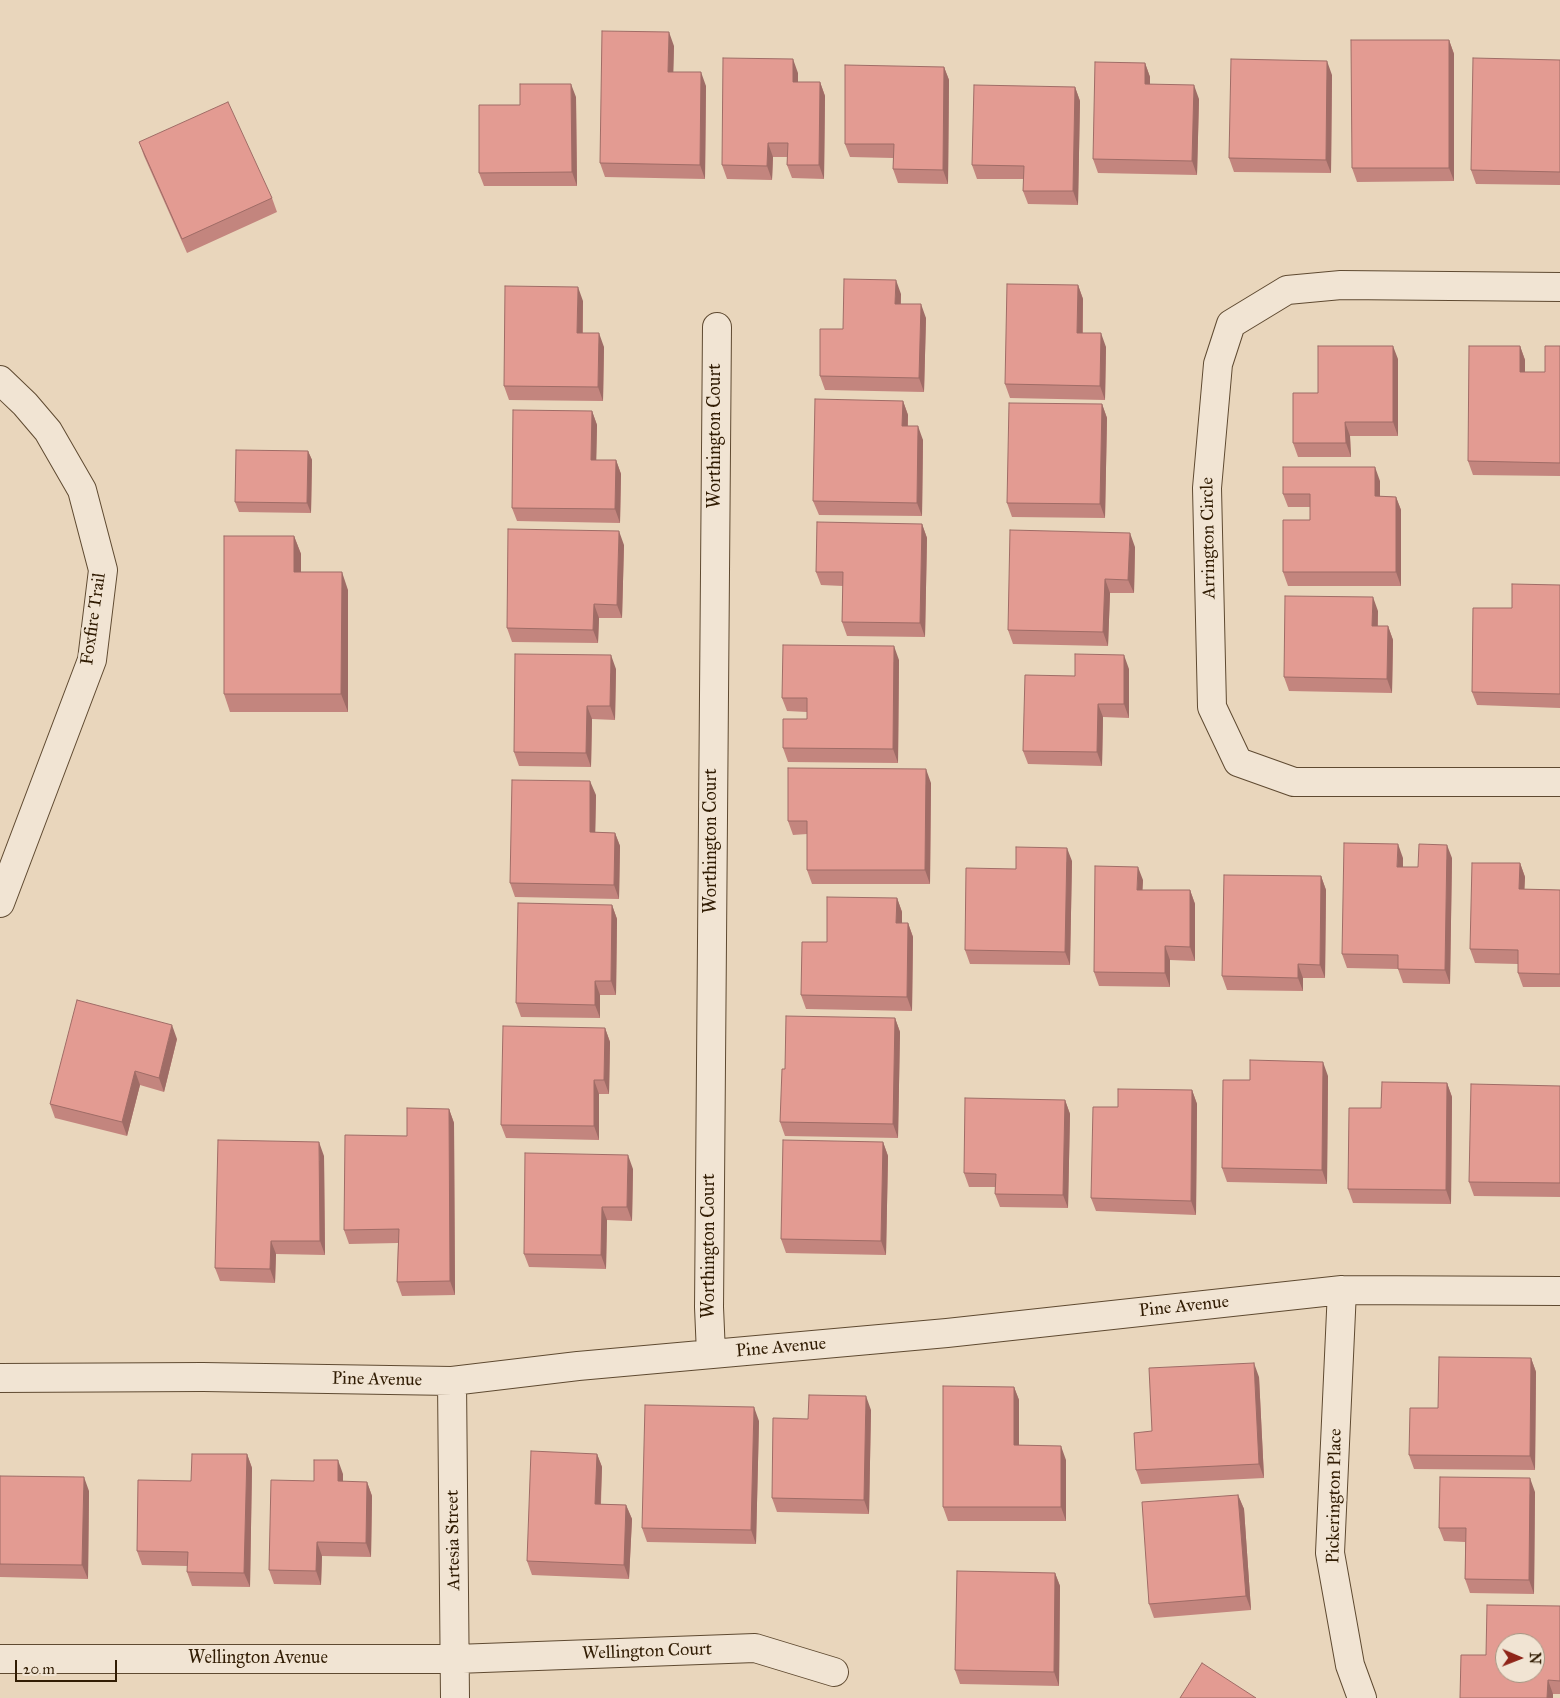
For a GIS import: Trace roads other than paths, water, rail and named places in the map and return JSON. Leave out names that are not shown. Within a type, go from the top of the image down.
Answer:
[{"type":"street","name":"Arrington Circle","points":[[1560,287],[1341,285],[1287,290],[1231,324],[1218,364],[1206,488],[1212,707],[1238,762],[1294,782],[1560,782]]},
{"type":"street","name":"Worthington Court","points":[[711,1354],[709,1307],[717,327]]},
{"type":"street","name":"Foxfire Trail","points":[[0,380],[25,404],[48,432],[82,490],[103,570],[92,660],[0,903]]},
{"type":"street","name":"Pine Avenue","points":[[0,1378],[204,1377],[452,1381],[578,1366],[956,1332],[1342,1290],[1560,1291]]},
{"type":"street","name":"Pickerington Place","points":[[1342,1290],[1330,1553],[1350,1665],[1362,1698]]},
{"type":"street","name":"Artesia Street","points":[[452,1381],[455,1698]]},
{"type":"street","name":"Wellington Court","points":[[456,1659],[755,1648],[834,1672]]},
{"type":"street","name":"Wellington Avenue","points":[[0,1659],[456,1659]]}]
